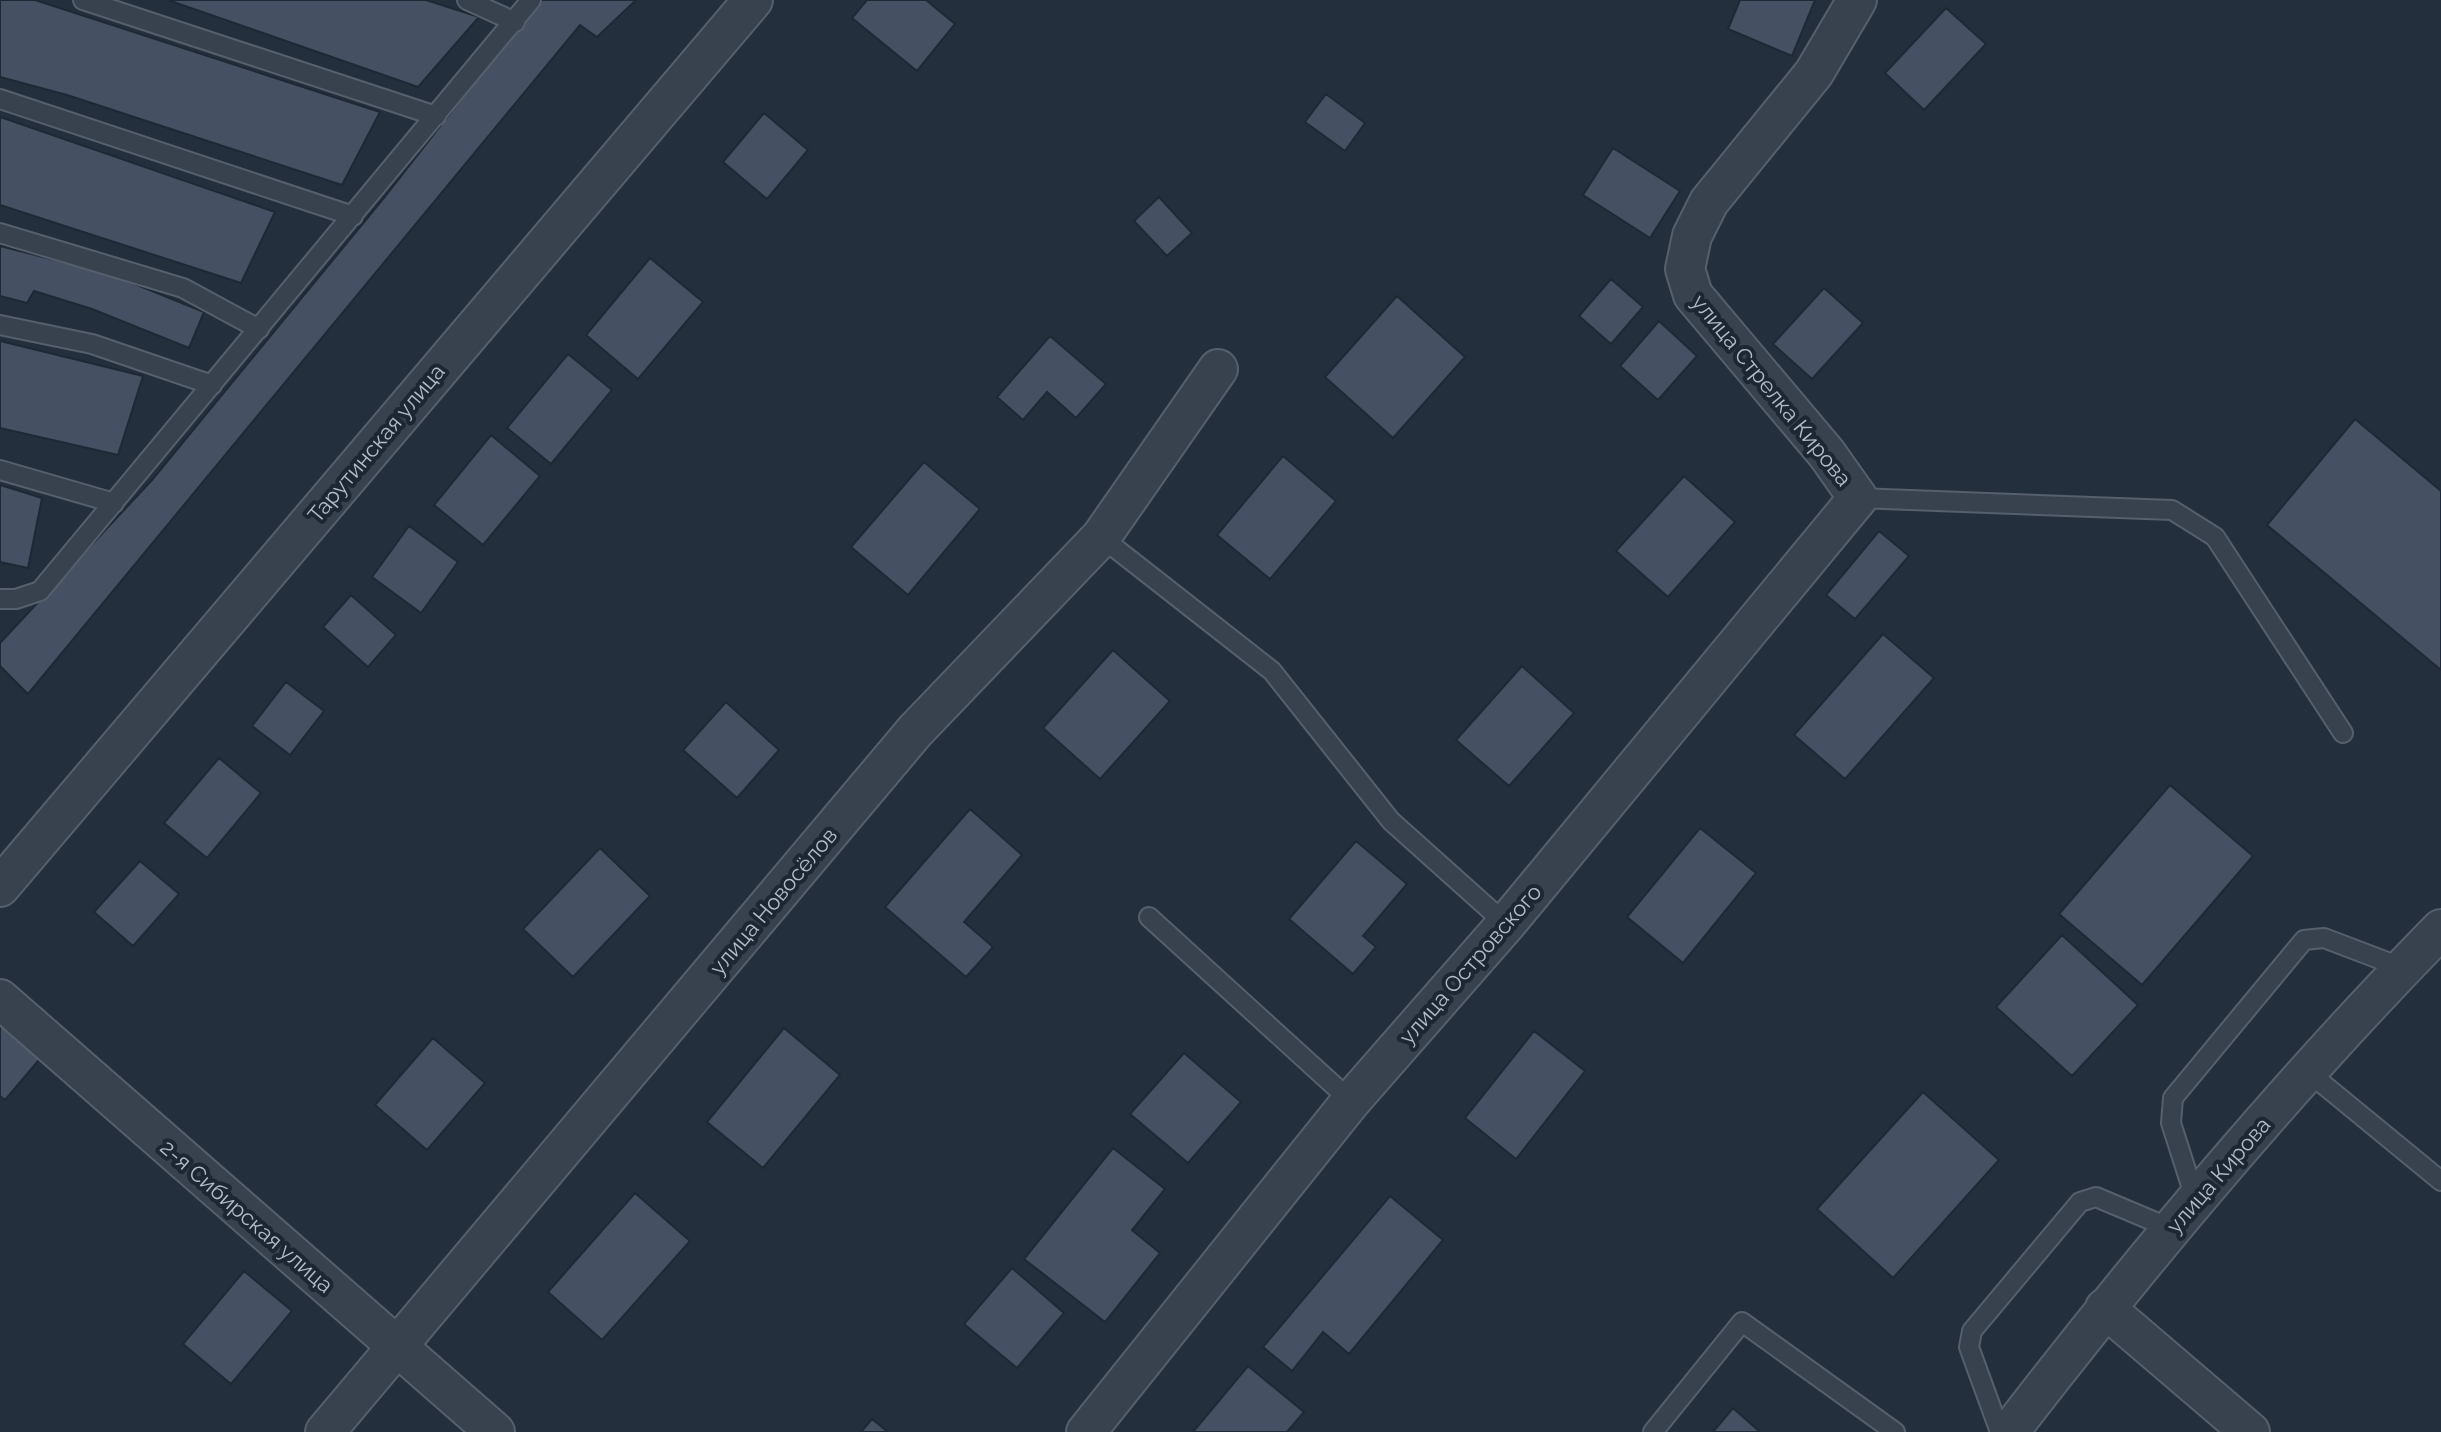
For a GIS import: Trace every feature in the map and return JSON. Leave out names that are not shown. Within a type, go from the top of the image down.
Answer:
[{"type":"street","name":"Тарутинская улица","points":[[0,887],[753,0]]},
{"type":"street","name":"улица Стрелка Кирова","points":[[1857,0],[1814,73],[1709,202],[1692,236],[1685,269],[1693,295],[1827,454],[1858,498]]},
{"type":"street","name":"улица Новосёлов","points":[[325,1432],[915,731],[1101,537],[1218,369]]},
{"type":"street","name":"улица Островского","points":[[1086,1432],[1351,1101],[1506,924],[1858,498]]},
{"type":"street","name":"улица Кирова","points":[[2009,1432],[2105,1308],[2307,1071],[2441,929]]},
{"type":"street","name":"2-я Сибирская улица","points":[[0,999],[495,1432]]},
{"type":"street","points":[[2105,1308],[2250,1432]]},
{"type":"lane","points":[[83,0],[436,116]]},
{"type":"lane","points":[[467,0],[515,22]]},
{"type":"lane","points":[[0,599],[16,599],[40,591],[531,0]]},
{"type":"lane","points":[[0,99],[353,216]]},
{"type":"lane","points":[[0,233],[183,288],[259,329]]},
{"type":"lane","points":[[0,325],[92,344],[212,385]]},
{"type":"lane","points":[[0,470],[114,503]]},
{"type":"lane","points":[[1858,498],[2172,510],[2215,537],[2343,733]]},
{"type":"lane","points":[[1101,537],[1272,671],[1391,821],[1506,924]]},
{"type":"lane","points":[[1149,917],[1351,1101]]},
{"type":"lane","points":[[2000,1432],[1969,1347],[1972,1331],[2080,1202],[2096,1197],[2184,1216],[2171,1123],[2173,1098],[2304,940],[2324,938],[2403,968]]},
{"type":"lane","points":[[2307,1071],[2441,1181]]},
{"type":"lane","points":[[1653,1432],[1742,1322],[1895,1432]]},
{"type":"building","points":[[0,0],[35,0],[380,112],[342,185],[67,95],[0,77]]},
{"type":"building","points":[[168,0],[426,0],[479,17],[418,87]]},
{"type":"building","points":[[539,0],[636,0],[597,37],[580,25],[28,694],[0,666],[0,643],[152,480],[383,199]]},
{"type":"building","points":[[867,0],[926,0],[955,24],[917,71],[852,18]]},
{"type":"building","points":[[1740,0],[1815,0],[1792,56],[1728,29]]},
{"type":"building","points":[[1946,8],[1986,44],[1924,110],[1885,73]]},
{"type":"building","points":[[1326,94],[1365,123],[1345,151],[1305,122]]},
{"type":"building","points":[[764,113],[808,150],[767,199],[723,162]]},
{"type":"building","points":[[0,117],[275,212],[241,283],[0,205]]},
{"type":"building","points":[[1613,148],[1680,191],[1650,238],[1583,195]]},
{"type":"building","points":[[1159,197],[1192,233],[1167,256],[1134,221]]},
{"type":"building","points":[[0,246],[110,274],[204,312],[189,348],[92,309],[34,291],[27,303],[0,296]]},
{"type":"building","points":[[650,258],[703,302],[638,379],[586,335]]},
{"type":"building","points":[[1611,279],[1643,307],[1611,344],[1579,316]]},
{"type":"building","points":[[1824,288],[1863,323],[1812,379],[1773,344]]},
{"type":"building","points":[[1397,296],[1465,357],[1393,438],[1325,377]]},
{"type":"building","points":[[1659,321],[1697,356],[1658,400],[1620,366]]},
{"type":"building","points":[[1050,336],[1106,384],[1076,418],[1047,392],[1023,420],[997,397]]},
{"type":"building","points":[[0,341],[143,376],[118,455],[0,428]]},
{"type":"building","points":[[568,354],[612,390],[551,464],[507,428]]},
{"type":"building","points":[[2355,419],[2441,491],[2441,670],[2267,525]]},
{"type":"building","points":[[491,435],[540,476],[483,545],[434,505]]},
{"type":"building","points":[[1283,456],[1336,501],[1270,579],[1217,535]]},
{"type":"building","points":[[924,462],[980,509],[908,595],[851,547]]},
{"type":"building","points":[[1684,476],[1735,522],[1668,597],[1616,551]]},
{"type":"building","points":[[0,485],[42,498],[28,568],[0,562]]},
{"type":"building","points":[[409,526],[458,562],[421,613],[372,577]]},
{"type":"building","points":[[1879,531],[1909,556],[1855,619],[1826,595]]},
{"type":"building","points":[[351,595],[396,635],[368,667],[323,627]]},
{"type":"building","points":[[1883,634],[1934,678],[1845,779],[1794,735]]},
{"type":"building","points":[[1113,650],[1170,701],[1100,779],[1043,728]]},
{"type":"building","points":[[1522,666],[1574,713],[1509,786],[1456,740]]},
{"type":"building","points":[[286,682],[324,711],[290,755],[252,726]]},
{"type":"building","points":[[726,702],[779,750],[737,798],[683,750]]},
{"type":"building","points":[[219,758],[261,793],[207,858],[164,823]]},
{"type":"building","points":[[2170,785],[2253,856],[2142,985],[2059,914]]},
{"type":"building","points":[[970,809],[1022,855],[964,922],[993,947],[966,977],[885,907]]},
{"type":"building","points":[[1700,828],[1756,873],[1683,963],[1627,917]]},
{"type":"building","points":[[1356,841],[1407,884],[1363,936],[1376,947],[1353,974],[1289,919]]},
{"type":"building","points":[[600,848],[650,896],[573,977],[523,929]]},
{"type":"building","points":[[140,861],[179,894],[133,946],[94,912]]},
{"type":"building","points":[[2062,935],[2138,1005],[2072,1076],[1996,1007]]},
{"type":"building","points":[[0,1011],[55,1041],[5,1100],[0,1096]]},
{"type":"building","points":[[784,1028],[840,1075],[763,1168],[707,1122]]},
{"type":"building","points":[[1534,1031],[1585,1071],[1516,1159],[1465,1118]]},
{"type":"building","points":[[433,1038],[485,1083],[427,1150],[375,1105]]},
{"type":"building","points":[[1184,1053],[1241,1102],[1188,1163],[1130,1114]]},
{"type":"building","points":[[1923,1092],[1999,1160],[1893,1278],[1817,1209]]},
{"type":"building","points":[[1113,1148],[1165,1189],[1132,1230],[1160,1253],[1105,1322],[1024,1259]]},
{"type":"building","points":[[635,1193],[690,1241],[602,1340],[548,1292]]},
{"type":"building","points":[[1390,1196],[1443,1240],[1349,1354],[1323,1332],[1292,1371],[1263,1347]]},
{"type":"building","points":[[1012,1268],[1064,1313],[1017,1368],[964,1324]]},
{"type":"building","points":[[244,1271],[292,1311],[231,1384],[183,1344]]},
{"type":"building","points":[[1248,1366],[1304,1412],[1287,1432],[1193,1432]]},
{"type":"building","points":[[1733,1408],[1760,1432],[1713,1432]]},
{"type":"building","points":[[872,1419],[888,1432],[861,1432]]}]
